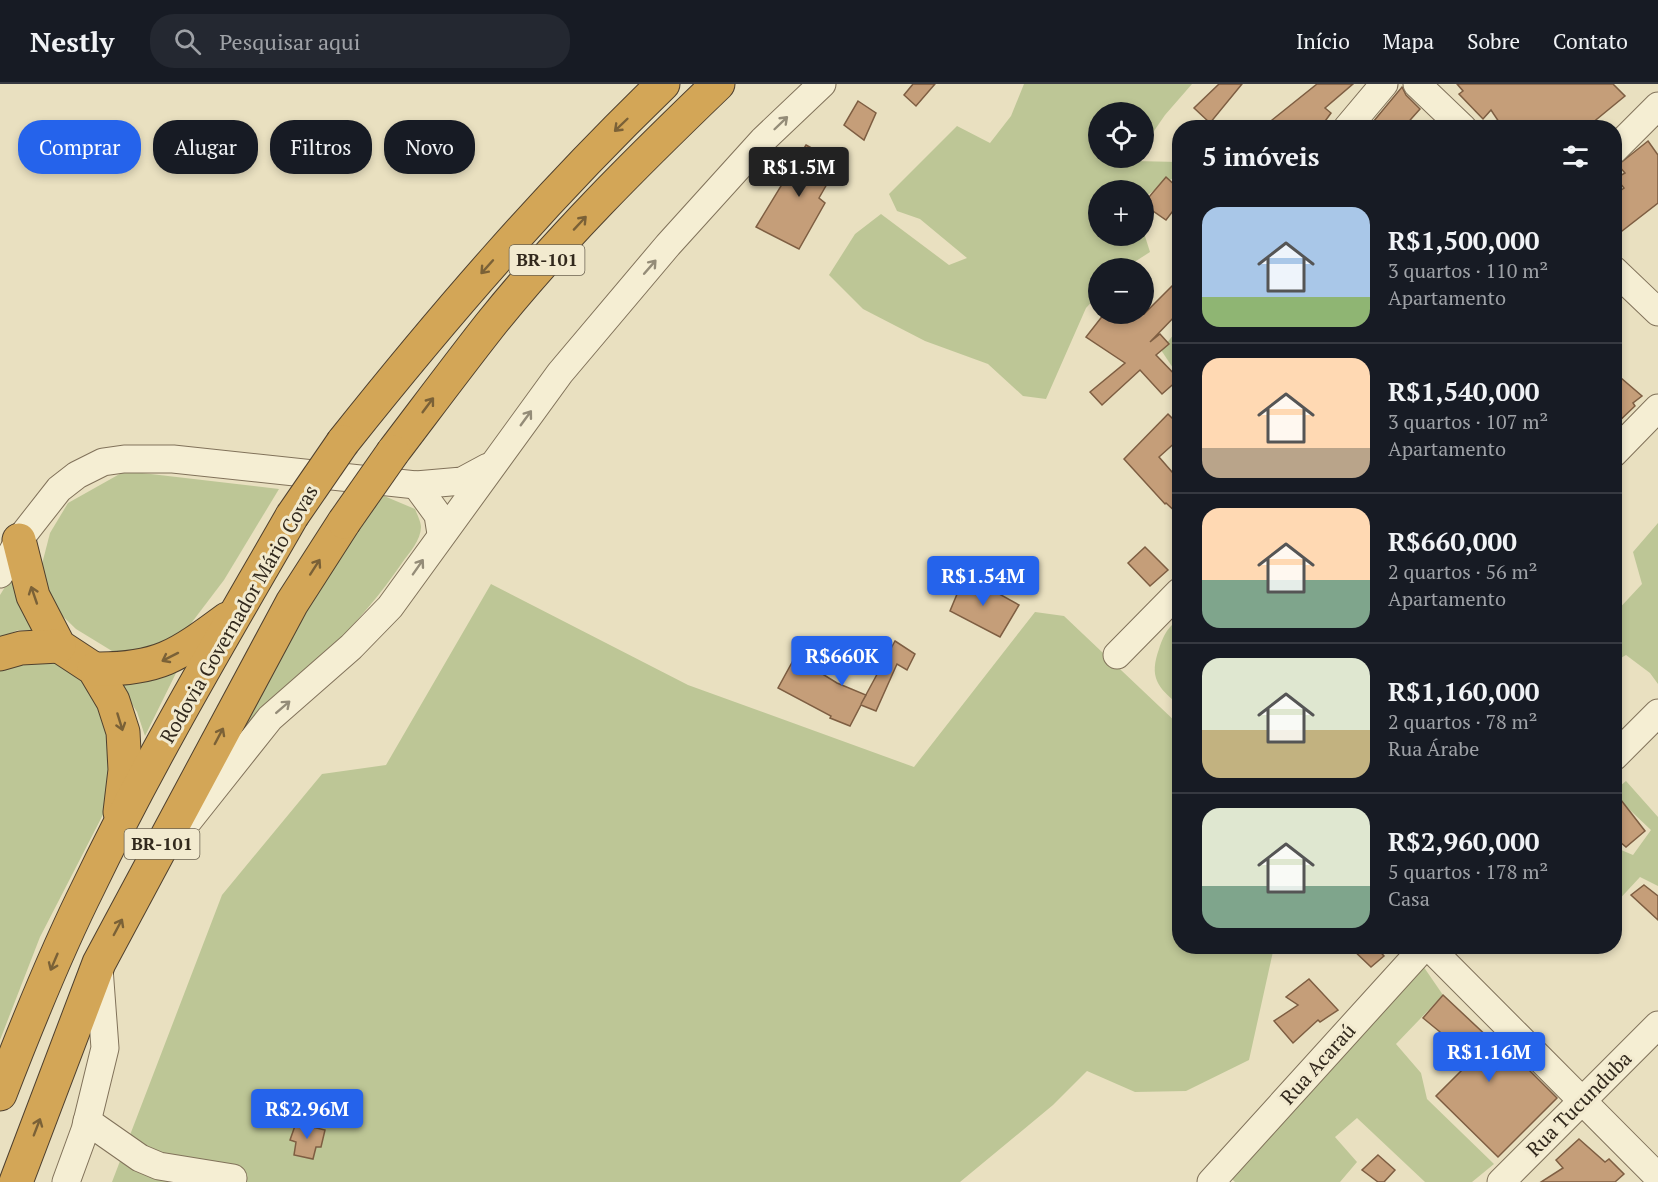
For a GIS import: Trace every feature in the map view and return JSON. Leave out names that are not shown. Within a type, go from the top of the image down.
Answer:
[{"type":"highway","name":"Rodovia Governador Mário Covas","points":[[0,1094],[56,956],[119,825],[235,612],[292,516],[343,442],[470,286],[602,142],[663,84]]},
{"type":"highway","name":"Rodovia Governador Mário Covas","points":[[16,1182],[99,963],[292,603],[344,522],[393,452],[491,324],[568,235],[624,175],[718,84]]},
{"type":"highway","points":[[20,540],[33,596],[59,646],[94,669],[113,701],[123,732],[125,770],[119,825]]},
{"type":"highway","points":[[94,669],[123,670],[157,663],[188,648],[235,612]]},
{"type":"highway","points":[[0,654],[21,648],[59,646]]},
{"type":"street","points":[[141,883],[220,778],[270,718],[351,647],[390,607],[560,373],[668,245],[764,140],[822,84]]},
{"type":"street","points":[[1354,120],[1384,84]]},
{"type":"street","points":[[1417,84],[1455,120]]},
{"type":"street","points":[[1622,142],[1658,106]]},
{"type":"street","points":[[1622,278],[1658,312]]},
{"type":"street","points":[[1622,445],[1658,408]]},
{"type":"street","points":[[0,574],[46,503],[67,482],[92,467],[124,459],[173,459],[416,485],[462,481],[491,465]]},
{"type":"street","points":[[416,485],[435,509],[441,534]]},
{"type":"street","points":[[1117,655],[1172,599]]},
{"type":"street","points":[[1622,749],[1658,713]]},
{"type":"street","name":"Rua Acaraú","points":[[1211,1182],[1420,954]]},
{"type":"street","points":[[1435,954],[1658,1177]]},
{"type":"street","points":[[66,1182],[87,1121],[105,1048],[99,963]]},
{"type":"street","name":"Rua Tucunduba","points":[[1501,1182],[1658,1025]]},
{"type":"street","points":[[87,1121],[140,1158],[159,1166],[233,1178]]},
{"type":"green space","points":[[1024,84],[1192,84],[1154,131],[1154,102],[1088,102],[1088,168],[1154,168],[1154,161],[1172,162],[1172,179],[1154,191],[1154,180],[1088,180],[1088,246],[1148,246],[1150,252],[1141,258],[1088,258],[1088,306],[1046,399],[1023,396],[988,364],[925,341],[863,309],[829,275],[855,234],[881,214],[949,265],[967,258],[920,219],[897,211],[889,194],[957,126],[990,143],[1011,116]]},
{"type":"green space","points":[[1172,337],[1172,366],[1161,350]]},
{"type":"green space","points":[[125,471],[279,489],[224,580],[180,638],[141,657],[112,651],[76,629],[49,603],[41,568],[50,533],[68,503]]},
{"type":"green space","points":[[377,493],[415,509],[421,527],[414,546],[384,588],[322,657],[229,739]]},
{"type":"green space","points":[[1658,523],[1658,684],[1650,673],[1626,655],[1622,657],[1622,605],[1642,584],[1633,552]]},
{"type":"green space","points":[[15,571],[44,631],[18,630],[0,638],[0,595]]},
{"type":"green space","points":[[491,584],[688,685],[914,767],[1035,612],[1064,616],[1172,718],[1172,954],[1272,954],[1249,1060],[1186,1091],[1135,1092],[1087,1071],[1053,1105],[960,1182],[112,1182],[222,895],[322,774],[386,765]]},
{"type":"green space","points":[[1172,626],[1172,699],[1160,687],[1155,674],[1159,649]]},
{"type":"green space","points":[[36,658],[68,667],[97,691],[117,749],[109,803],[40,937],[0,1040],[0,667]]},
{"type":"green space","points":[[178,669],[145,736],[137,712],[120,685]]},
{"type":"green space","points":[[1626,781],[1658,817],[1658,886],[1640,877],[1622,896],[1622,850],[1633,855],[1651,830],[1622,803],[1622,784]]},
{"type":"green space","points":[[1421,963],[1443,995],[1396,1044],[1421,1073],[1427,1099],[1494,1164],[1472,1182],[1425,1182],[1357,1118],[1335,1137],[1357,1162],[1340,1182],[1235,1182],[1229,1176]]},
{"type":"building","points":[[913,84],[935,84],[916,106],[904,95]]},
{"type":"building","points":[[1219,84],[1242,84],[1212,120],[1207,120],[1194,108]]},
{"type":"building","points":[[1317,84],[1353,84],[1325,108],[1331,113],[1326,120],[1272,120]]},
{"type":"building","points":[[1457,84],[1613,84],[1625,96],[1596,120],[1498,120],[1491,110],[1483,119],[1459,94],[1463,91]]},
{"type":"building","points":[[1402,87],[1406,95],[1420,109],[1410,120],[1375,120]]},
{"type":"building","points":[[858,101],[876,113],[864,140],[844,125]]},
{"type":"building","points":[[1648,141],[1658,155],[1658,203],[1622,231],[1622,189],[1624,188],[1622,175],[1625,173],[1622,170],[1622,162]]},
{"type":"building","points":[[806,145],[839,163],[819,198],[825,203],[799,249],[756,227]]},
{"type":"building","points":[[1166,177],[1172,183],[1172,212],[1166,220],[1154,212],[1154,191]]},
{"type":"building","points":[[1172,286],[1172,319],[1150,342],[1160,334],[1169,344],[1156,355],[1172,372],[1172,385],[1162,394],[1140,370],[1102,405],[1090,392],[1125,363],[1086,337],[1096,324],[1154,324],[1154,304]]},
{"type":"building","points":[[1622,379],[1642,396],[1633,403],[1635,406],[1622,418]]},
{"type":"building","points":[[1168,414],[1172,418],[1172,445],[1159,457],[1172,472],[1172,509],[1165,504],[1124,459]]},
{"type":"building","points":[[1145,547],[1168,570],[1150,586],[1128,563]]},
{"type":"building","points":[[965,575],[1019,605],[1000,637],[950,611]]},
{"type":"building","points":[[895,641],[915,654],[907,670],[897,664],[876,711],[861,705],[850,726],[830,718],[831,716],[778,688],[795,657],[837,683],[866,695]]},
{"type":"building","points":[[1622,801],[1645,831],[1626,847],[1622,844]]},
{"type":"building","points":[[1644,885],[1658,896],[1658,920],[1631,895]]},
{"type":"building","points":[[1357,954],[1382,954],[1384,956],[1371,967]]},
{"type":"building","points":[[1309,979],[1338,1010],[1320,1022],[1318,1020],[1293,1043],[1274,1021],[1298,1005],[1286,997]]},
{"type":"building","points":[[1443,995],[1492,1041],[1496,1037],[1557,1098],[1498,1157],[1436,1096],[1473,1059],[1423,1018]]},
{"type":"building","points":[[296,1123],[325,1130],[321,1147],[316,1147],[313,1159],[294,1155],[296,1142],[290,1140]]},
{"type":"building","points":[[1579,1139],[1605,1162],[1609,1159],[1624,1174],[1615,1182],[1541,1182],[1563,1168],[1556,1160]]},
{"type":"building","points":[[1378,1155],[1395,1170],[1384,1182],[1378,1182],[1362,1170]]}]
